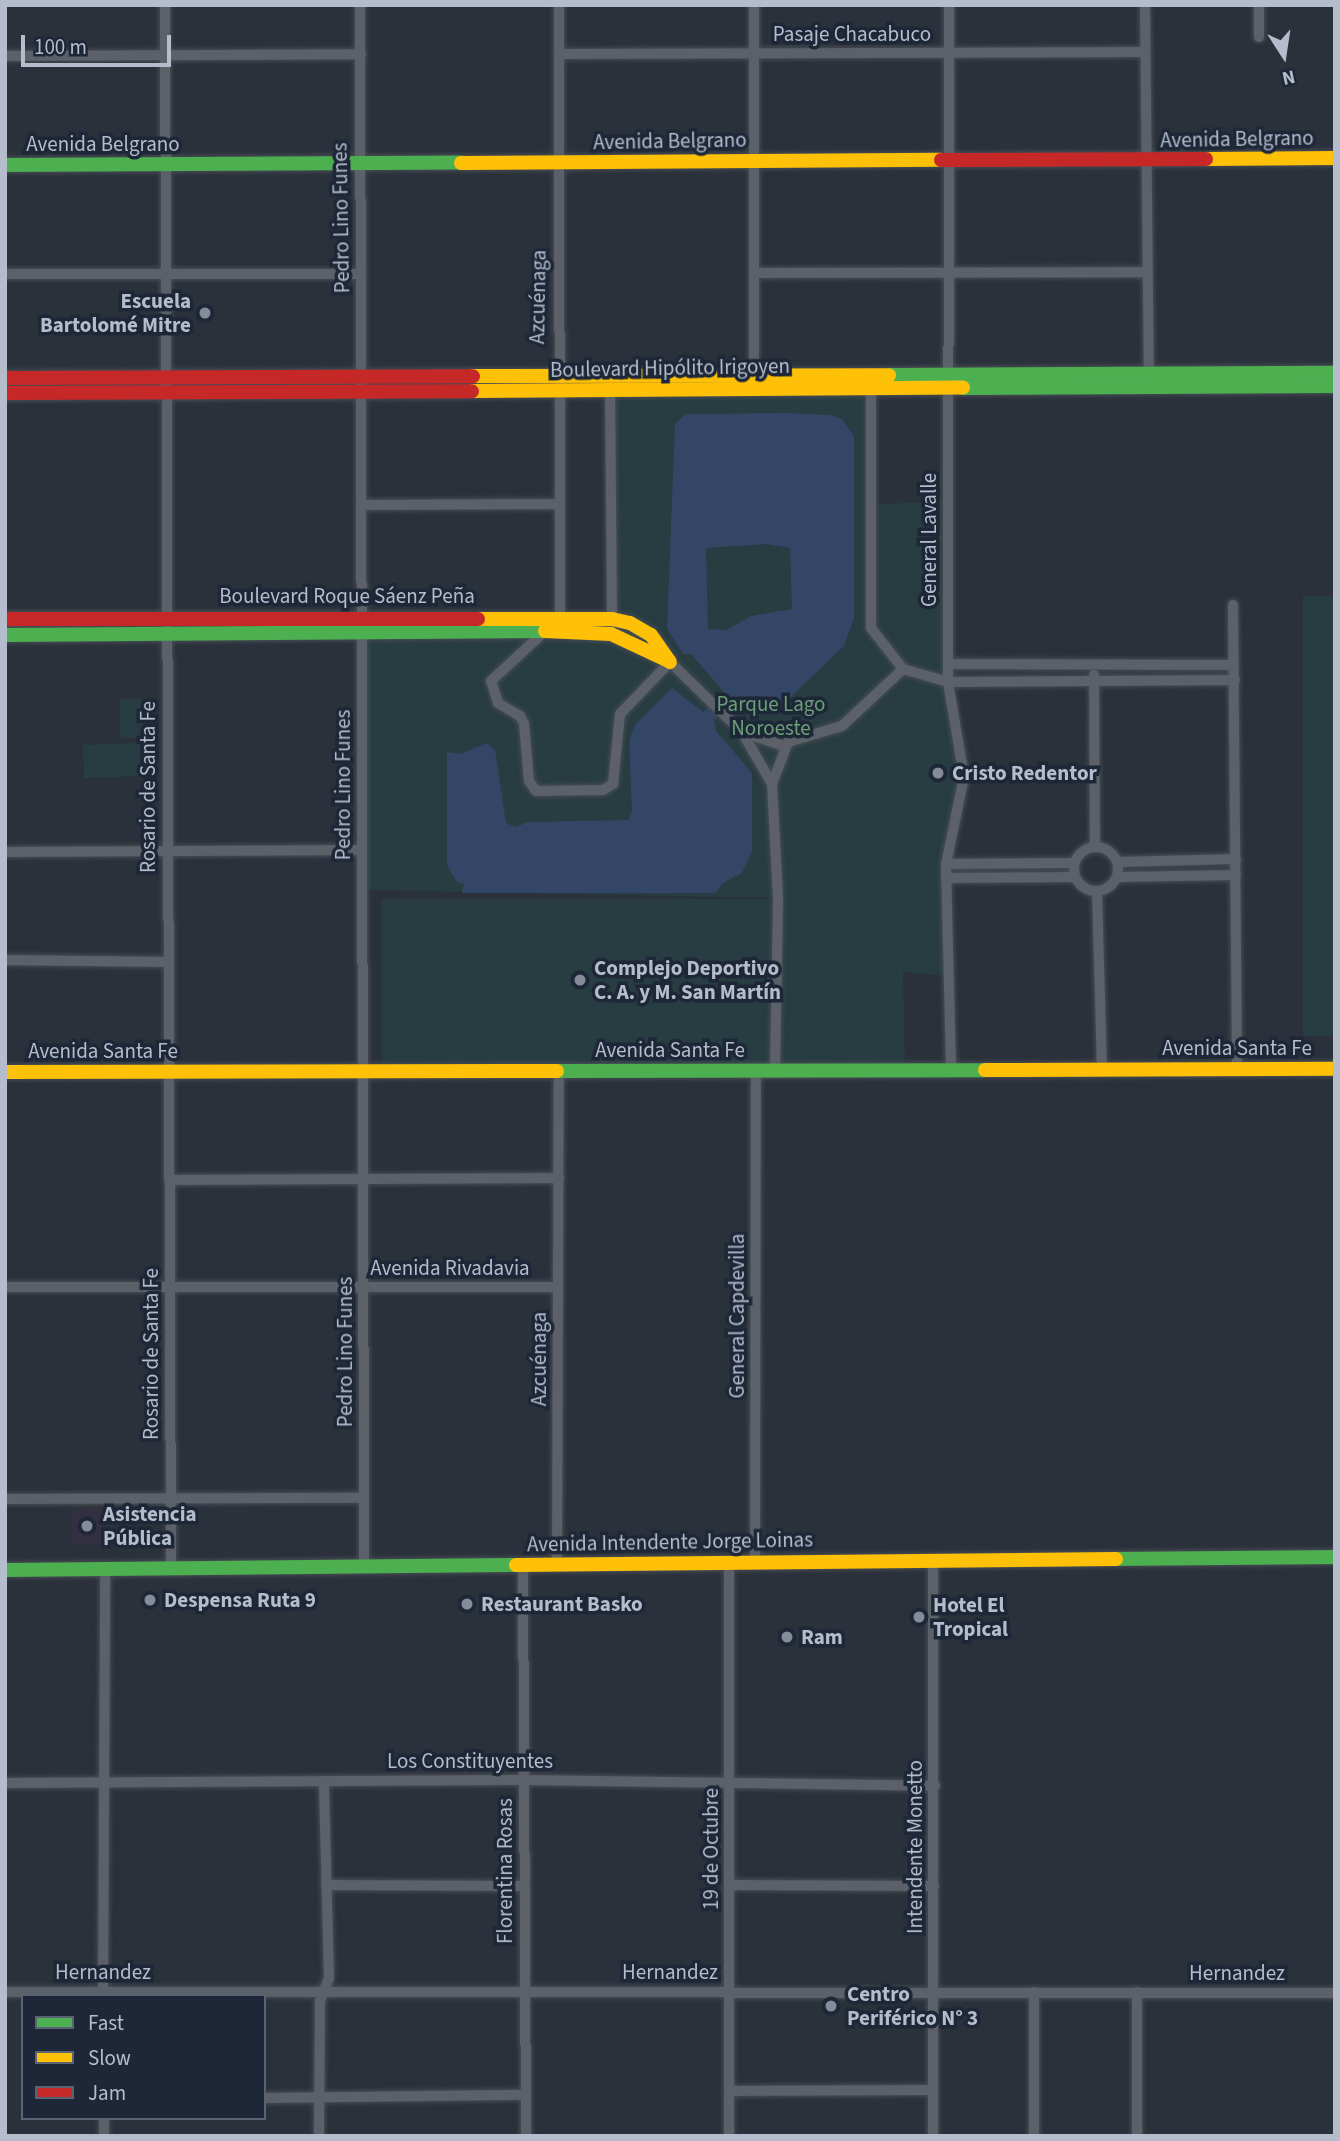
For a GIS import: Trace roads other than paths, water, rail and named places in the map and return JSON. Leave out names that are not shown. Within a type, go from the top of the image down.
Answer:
[{"type":"street","name":"Rosario de Santa Fe","points":[[164,5],[171,1568]]},
{"type":"street","name":"Pedro Lino Funes","points":[[360,5],[364,1565]]},
{"type":"street","name":"Azcuénaga","points":[[555,626],[559,5]]},
{"type":"street","points":[[754,5],[754,382]]},
{"type":"street","name":"General Lavalle","points":[[949,5],[948,682],[964,778],[946,864],[951,1070]]},
{"type":"street","points":[[1145,5],[1149,381]]},
{"type":"street","points":[[1259,5],[1259,37]]},
{"type":"street","name":"Pasaje Chacabuco","points":[[560,54],[1145,52]]},
{"type":"street","points":[[5,56],[360,54]]},
{"type":"street","name":"Avenida Belgrano","points":[[5,165],[1335,158]]},
{"type":"street","points":[[754,273],[1146,272]]},
{"type":"street","points":[[5,274],[361,274]]},
{"type":"street","name":"Boulevard Hipólito Irigoyen","points":[[1149,381],[1335,373]]},
{"type":"street","name":"Boulevard Hipólito Irigoyen","points":[[5,377],[362,376],[557,383],[1149,381],[1335,386]]},
{"type":"street","name":"Boulevard Hipólito Irigoyen","points":[[5,393],[362,393],[557,383],[610,388],[754,382],[871,386],[949,381]]},
{"type":"street","points":[[871,386],[871,628],[904,669],[948,682],[1235,680]]},
{"type":"street","points":[[610,388],[611,635]]},
{"type":"street","points":[[362,505],[557,505]]},
{"type":"street","points":[[1233,605],[1237,1069]]},
{"type":"street","name":"Boulevard Roque Sáenz Peña","points":[[5,619],[362,617],[555,626],[611,635],[670,662]]},
{"type":"street","name":"Boulevard Roque Sáenz Peña","points":[[5,635],[362,634],[555,626],[612,619],[631,623],[651,635],[670,662],[708,695],[742,732],[772,784]]},
{"type":"street","points":[[555,626],[491,681],[498,703],[520,716],[524,724],[530,781],[536,791],[603,790],[612,784],[620,714],[670,662]]},
{"type":"street","points":[[949,664],[1234,665]]},
{"type":"street","points":[[1094,666],[1096,846]]},
{"type":"street","points":[[742,732],[784,746],[842,726],[904,669]]},
{"type":"street","points":[[775,1071],[778,898],[772,784],[784,746]]},
{"type":"street","points":[[1096,846],[1109,851],[1117,862],[1117,877],[1109,887],[1097,891],[1086,890],[1074,877],[1074,863],[1082,851],[1096,846]]},
{"type":"street","points":[[5,852],[362,850]]},
{"type":"street","points":[[1117,862],[1236,859]]},
{"type":"street","points":[[946,864],[1074,863]]},
{"type":"street","points":[[1117,877],[1236,875]]},
{"type":"street","points":[[946,878],[1074,877]]},
{"type":"street","points":[[1097,891],[1102,1070]]},
{"type":"street","points":[[5,960],[169,962]]},
{"type":"street","name":"Avenida Santa Fe","points":[[5,1072],[1335,1069]]},
{"type":"street","name":"Azcuénaga","points":[[557,1563],[559,1071]]},
{"type":"street","name":"General Capdevilla","points":[[755,1562],[756,1071]]},
{"type":"street","points":[[169,1180],[559,1178]]},
{"type":"street","name":"Avenida Rivadavia","points":[[5,1287],[558,1287]]},
{"type":"street","points":[[5,1499],[364,1498]]},
{"type":"street","name":"Avenida Intendente Jorge Loinas","points":[[5,1570],[1335,1557]]},
{"type":"street","name":"Intendente Monetto","points":[[933,1559],[933,2136]]},
{"type":"street","name":"19 de Octubre","points":[[729,1563],[729,2136]]},
{"type":"street","name":"Florentina Rosas","points":[[523,1564],[526,2136]]},
{"type":"street","points":[[103,1993],[105,1569]]},
{"type":"street","name":"Los Constituyentes","points":[[5,1783],[524,1780],[935,1786]]},
{"type":"street","points":[[318,2136],[323,1990],[329,1978],[324,1781]]},
{"type":"street","points":[[326,1885],[524,1886]]},
{"type":"street","points":[[731,1885],[934,1886]]},
{"type":"street","name":"Hernandez","points":[[5,1992],[323,1990],[1335,1993]]},
{"type":"street","points":[[1034,1992],[1034,2136]]},
{"type":"street","points":[[1137,1992],[1137,2136]]},
{"type":"street","points":[[729,2091],[933,2090]]},
{"type":"street","points":[[266,2098],[526,2095]]},
{"type":"water","points":[[686,414],[830,415],[842,419],[854,436],[854,618],[844,646],[774,713],[753,716],[732,702],[714,721],[716,731],[752,773],[752,852],[742,873],[723,883],[715,893],[462,893],[464,884],[457,882],[447,865],[447,752],[461,754],[486,743],[495,750],[506,823],[516,827],[528,822],[628,820],[632,812],[629,740],[635,725],[672,688],[703,712],[724,692],[691,654],[683,654],[667,629],[675,424]],"holes":[[[766,544],[790,548],[792,609],[751,616],[727,630],[708,629],[706,548]]]},
{"type":"place","name":"Escuela Bartolomé Mitre","points":[[205,313]]},
{"type":"place","name":"Cristo Redentor","points":[[938,773]]},
{"type":"place","name":"Complejo Deportivo C. A. y M. San Martín","points":[[580,980]]},
{"type":"place","name":"Asistencia Pública","points":[[87,1526]]},
{"type":"place","name":"Despensa Ruta 9","points":[[150,1600]]},
{"type":"place","name":"Restaurant Basko","points":[[467,1604]]},
{"type":"place","name":"Hotel El Tropical","points":[[919,1617]]},
{"type":"place","name":"Ram","points":[[787,1637]]},
{"type":"place","name":"Centro Periférico N° 3","points":[[831,2006]]},
{"type":"park label","name":"Parque Lago Noroeste","points":[[771,716]]}]
